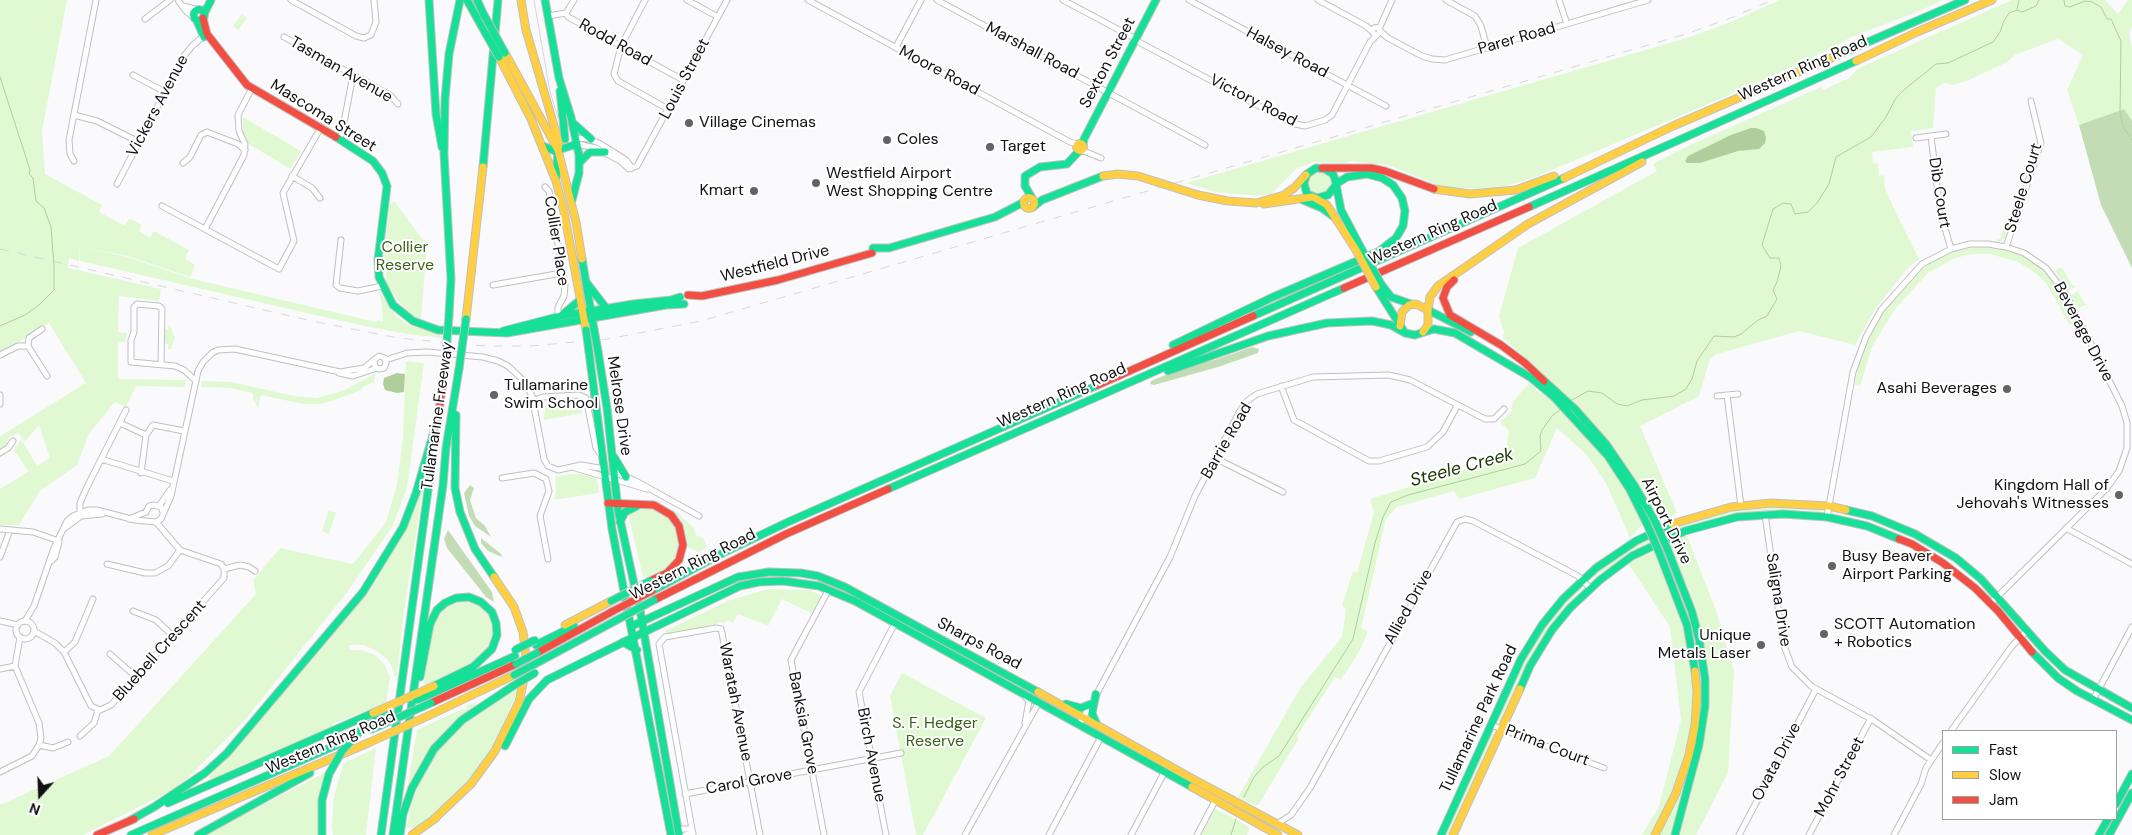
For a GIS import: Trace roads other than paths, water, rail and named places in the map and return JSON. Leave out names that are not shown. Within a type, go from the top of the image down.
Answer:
[{"type":"main road","points":[[429,0],[436,114],[439,137],[444,154]]},
{"type":"main road","name":"Tullamarine Freeway","points":[[381,835],[445,367],[449,316],[450,242],[444,154],[446,75],[453,28],[460,0]]},
{"type":"main road","name":"Melrose Drive","points":[[477,0],[541,142],[556,181],[564,212],[586,330],[613,539],[637,650],[671,835]]},
{"type":"main road","name":"Tullamarine Freeway","points":[[393,835],[443,485],[446,448],[455,402],[466,319],[484,160],[498,0]]},
{"type":"main road","points":[[521,0],[526,30],[554,125],[553,136]]},
{"type":"main road","points":[[545,0],[559,78],[565,139],[558,150],[556,181]]},
{"type":"main road","name":"Sexton Street","points":[[1029,202],[1024,176],[1038,167],[1061,166],[1073,159],[1156,0]]},
{"type":"main road","name":"Western Ring Road","points":[[131,835],[516,664],[612,606],[788,522],[1532,193],[1673,126],[1966,0]]},
{"type":"main road","name":"Western Ring Road","points":[[152,835],[430,715],[514,675],[654,600],[786,534],[1812,82],[1917,32],[1992,0]]},
{"type":"main road","points":[[199,15],[210,1]]},
{"type":"main road","name":"Melrose Drive","points":[[468,1],[486,34],[502,55],[553,136],[572,200],[607,408],[620,522],[646,641],[679,832]]},
{"type":"main road","name":"Mascoma Street","points":[[199,15],[205,36],[243,81],[367,156],[378,167],[385,178],[386,193],[378,267],[382,286],[399,311],[421,325],[438,330],[498,332],[521,332],[559,325],[583,316]]},
{"type":"main road","points":[[559,78],[572,122],[580,162],[572,200]]},
{"type":"main road","points":[[1056,414],[1203,357],[1291,330],[1327,323],[1372,321],[1391,325],[1415,335],[1423,332],[1429,322],[1430,297],[1438,286],[1528,224],[1639,163],[1812,82]]},
{"type":"main road","points":[[572,122],[591,139]]},
{"type":"main road","points":[[1256,203],[1284,195],[1311,170],[1322,168],[1370,168],[1445,192],[1494,193],[1529,186],[1640,138],[1673,126]]},
{"type":"main road","points":[[553,136],[576,141],[558,150],[552,150],[541,142],[553,136]]},
{"type":"main road","points":[[580,162],[590,152],[605,152]]},
{"type":"main road","points":[[1322,168],[1332,174],[1341,210],[1359,249],[1405,332]]},
{"type":"main road","points":[[1029,202],[1042,200],[1103,176],[1118,174],[1138,176],[1198,195],[1228,201],[1273,204],[1312,197],[1322,198],[1328,195],[1336,184],[1347,177],[1367,174],[1378,176],[1393,185],[1402,198],[1405,211],[1403,226],[1396,238],[1378,252],[1232,316],[1076,394]]},
{"type":"main road","points":[[1306,175],[1305,189],[1312,197],[1327,206],[1359,249]]},
{"type":"main road","points":[[1301,200],[1322,208],[1339,221]]},
{"type":"main road","name":"Westfield Drive","points":[[591,315],[686,304],[702,296],[778,280],[855,258],[872,251],[890,248],[995,218],[1029,202]]},
{"type":"main road","points":[[1491,250],[1449,284],[1444,293],[1444,306],[1453,318],[1502,345],[1547,386]]},
{"type":"main road","points":[[586,282],[606,308]]},
{"type":"main road","points":[[1378,285],[1394,299],[1428,310]]},
{"type":"main road","points":[[591,315],[606,308],[672,300],[683,294],[688,295],[690,300],[686,304],[680,302],[680,296]]},
{"type":"main road","name":"Westfield Drive","points":[[688,295],[702,296]]},
{"type":"main road","points":[[560,316],[580,300]]},
{"type":"main road","points":[[1400,326],[1402,312],[1412,304]]},
{"type":"main road","name":"Airport Drive","points":[[1428,310],[1490,342],[1523,364],[1547,386],[1617,459],[1655,521],[1692,612],[1699,639],[1705,679],[1699,745],[1675,835]]},
{"type":"main road","name":"Mascoma Street","points":[[498,332],[560,316],[591,315]]},
{"type":"main road","name":"Airport Drive","points":[[1423,332],[1434,329],[1455,333],[1547,386]]},
{"type":"main road","points":[[414,834],[432,821],[471,784],[495,751],[519,702],[527,665],[523,632],[514,607],[475,549],[460,512],[456,488],[457,425],[455,402]]},
{"type":"main road","name":"Airport Drive","points":[[1580,419],[1622,477],[1647,524],[1678,598],[1693,651],[1697,692],[1695,725],[1689,755],[1673,800],[1655,835]]},
{"type":"main road","points":[[129,821],[199,778],[227,753],[363,592],[383,562],[402,527],[416,492],[437,422]]},
{"type":"main road","points":[[612,454],[626,477]]},
{"type":"main road","points":[[608,503],[618,505],[654,505],[671,515],[679,526],[682,550],[676,565],[651,586]]},
{"type":"main road","name":"Tullamarine Park Road","points":[[1441,835],[1528,646],[1552,612],[1583,580],[1618,552],[1646,536],[1697,516],[1741,506],[1788,503],[1829,506],[1872,516],[1915,534],[1964,564],[1998,596],[2058,664],[2098,690],[2132,708]]},
{"type":"main road","points":[[620,522],[625,512],[641,504]]},
{"type":"main road","name":"Tullamarine Park Road","points":[[1453,835],[1526,672],[1561,619],[1590,588],[1626,560],[1673,535],[1721,520],[1766,514],[1798,514],[1827,517],[1867,526],[1912,544],[1954,570],[1991,603],[2051,672],[2071,688],[2132,720]]},
{"type":"main road","points":[[758,573],[758,582]]},
{"type":"main road","name":"Sharps Road","points":[[632,626],[723,583],[758,573],[801,573],[832,581],[1025,684],[1190,778],[1298,835]]},
{"type":"main road","name":"Sharps Road","points":[[432,821],[452,807],[485,774],[504,748],[529,699],[552,677],[720,594],[758,582],[799,582],[829,589],[895,623],[1186,786],[1278,835]]},
{"type":"main road","points":[[97,835],[372,713],[433,690],[473,667],[492,649],[497,635],[496,623],[492,612],[481,602],[466,597],[453,599],[440,606],[432,619],[394,825]]},
{"type":"main road","points":[[639,605],[657,614]]},
{"type":"main road","points":[[322,835],[323,793],[329,774],[342,750],[359,731],[376,719],[433,690],[612,606]]},
{"type":"main road","points":[[646,641],[657,630],[660,623]]},
{"type":"main road","points":[[400,835],[403,814],[412,788],[434,749],[462,720],[584,638]]},
{"type":"main road","points":[[623,642],[637,650]]},
{"type":"main road","points":[[1025,684],[1038,698],[1039,702]]},
{"type":"main road","points":[[1096,694],[1092,713],[1097,725]]},
{"type":"main road","points":[[1048,697],[1081,708],[1091,704]]},
{"type":"main road","points":[[198,835],[368,743]]},
{"type":"main road","points":[[656,758],[665,756]]},
{"type":"main road","points":[[2117,802],[2132,774]]},
{"type":"main road","points":[[1186,786],[1190,778]]},
{"type":"main road","points":[[2109,835],[2132,792]]},
{"type":"main road","points":[[1268,819],[1269,824],[1277,829],[1278,835]]},
{"type":"main road","points":[[2100,835],[2108,820]]},
{"type":"street","points":[[74,161],[69,146],[96,0]]},
{"type":"street","points":[[145,19],[170,0]]},
{"type":"street","points":[[178,0],[183,6],[199,15]]},
{"type":"street","points":[[291,0],[356,36],[364,38],[371,35],[375,24],[377,15],[374,0]]},
{"type":"street","points":[[566,13],[574,0]]},
{"type":"street","points":[[645,0],[620,46],[614,74],[615,78],[668,109]]},
{"type":"street","points":[[687,0],[718,17]]},
{"type":"street","name":"Louis Street","points":[[629,166],[638,165],[727,0]]},
{"type":"street","name":"Moore Road","points":[[808,0],[1101,158]]},
{"type":"street","name":"Marshall Road","points":[[937,0],[1206,145]]},
{"type":"street","name":"Victory Road","points":[[1063,0],[1299,126],[1320,122],[1330,117],[1392,0]]},
{"type":"street","name":"Halsey Road","points":[[1189,0],[1386,106]]},
{"type":"street","name":"Parer Road","points":[[1318,0],[1422,56],[1436,60],[1445,60],[1648,0]]},
{"type":"street","points":[[1446,0],[1475,16],[1481,26],[1487,48]]},
{"type":"street","points":[[1559,0],[1567,24]]},
{"type":"street","points":[[896,47],[920,1]]},
{"type":"street","points":[[183,6],[199,15]]},
{"type":"street","name":"Rodd Road","points":[[548,16],[566,13],[568,17],[684,80]]},
{"type":"street","name":"Vickers Avenue","points":[[117,184],[187,52],[205,36]]},
{"type":"street","name":"Tasman Avenue","points":[[284,37],[390,95],[398,104]]},
{"type":"street","points":[[133,75],[165,92]]},
{"type":"street","points":[[339,139],[342,133],[353,75]]},
{"type":"street","points":[[230,140],[237,137],[239,131],[239,111],[252,88]]},
{"type":"street","name":"Steele Court","points":[[2006,247],[2041,143],[2031,101]]},
{"type":"street","points":[[74,115],[97,121],[139,142]]},
{"type":"street","points":[[162,206],[279,269],[294,241],[283,196],[284,189],[320,128]]},
{"type":"street","points":[[205,229],[245,150],[244,141],[239,131]]},
{"type":"street","points":[[183,163],[190,157],[203,133],[210,132],[230,140],[245,150]]},
{"type":"street","points":[[1916,138],[1946,134]]},
{"type":"street","name":"Dib Court","points":[[1931,136],[1940,211],[1951,249]]},
{"type":"street","points":[[576,141],[591,139],[629,166]]},
{"type":"street","points":[[576,141],[605,152],[629,166]]},
{"type":"street","points":[[292,176],[312,188],[320,198]]},
{"type":"street","name":"Collier Place","points":[[545,187],[549,191],[565,293],[558,307],[559,325]]},
{"type":"street","points":[[336,285],[341,240]]},
{"type":"street","name":"Beverage Drive","points":[[1827,517],[1853,372],[1866,336],[1881,310],[1915,270],[1931,258],[1951,249],[1979,244],[2006,247],[2024,253],[2038,262],[2060,284],[2119,400],[2127,423],[2127,448],[2119,471],[2107,488],[1991,603]]},
{"type":"street","points":[[493,284],[562,273]]},
{"type":"street","points":[[329,287],[336,285],[340,288],[358,291],[382,286]]},
{"type":"street","points":[[161,364],[162,309],[160,307],[137,304],[134,307],[131,362],[161,364],[181,368],[196,381]]},
{"type":"street","points":[[42,329],[29,338],[28,346],[47,376]]},
{"type":"street","points":[[0,355],[18,346],[28,346]]},
{"type":"street","points":[[158,520],[171,496],[199,368],[206,358],[218,350],[235,349],[351,376],[385,367],[386,360]]},
{"type":"street","points":[[334,371],[358,370],[379,356],[386,360],[412,352],[493,359],[504,363],[520,376],[534,400],[544,458],[550,467],[558,470],[575,468],[604,473],[648,489]]},
{"type":"street","points":[[374,361],[377,368]]},
{"type":"street","name":"Barrie Road","points":[[1079,725],[1170,557],[1195,496],[1247,402],[1256,394],[1313,377],[1389,374],[1410,380],[1485,419],[1494,419],[1504,409]]},
{"type":"street","points":[[1281,386],[1294,420],[1370,461],[1379,461],[1427,447],[1443,432],[1457,406]]},
{"type":"street","points":[[1716,396],[1738,394]]},
{"type":"street","points":[[0,395],[0,404]]},
{"type":"street","points":[[1727,395],[1741,506]]},
{"type":"street","name":"Melrose Drive","points":[[534,400],[550,397],[583,396],[587,401],[595,446],[603,456]]},
{"type":"street","points":[[80,512],[80,503],[126,410]]},
{"type":"street","points":[[120,423],[146,435]]},
{"type":"street","points":[[141,472],[146,435],[152,424],[184,431]]},
{"type":"street","points":[[0,453],[11,445],[13,441]]},
{"type":"street","points":[[1216,458],[1283,492]]},
{"type":"street","points":[[101,459],[173,481]]},
{"type":"street","points":[[543,477],[550,467]]},
{"type":"street","points":[[502,478],[530,473],[543,477],[549,491],[540,516],[548,558]]},
{"type":"street","points":[[614,476],[626,477],[699,516]]},
{"type":"street","points":[[159,506],[171,489]]},
{"type":"street","points":[[128,519],[146,512],[150,506],[159,506]]},
{"type":"street","points":[[159,506],[163,512]]},
{"type":"street","points":[[17,628],[25,621],[34,606],[51,562],[54,548],[67,521],[80,512],[96,510],[128,519],[158,520]]},
{"type":"street","points":[[146,512],[149,520]]},
{"type":"street","points":[[64,530],[81,516],[105,514]]},
{"type":"street","name":"Saligna Drive","points":[[1766,514],[1784,649],[1792,666],[1816,689],[1871,718],[1931,760]]},
{"type":"street","name":"Allied Drive","points":[[1277,824],[1291,815],[1312,785],[1457,522],[1465,519],[1473,521],[1583,580]]},
{"type":"street","points":[[158,520],[180,550],[186,554],[217,561],[224,569],[236,565],[245,565],[255,571]]},
{"type":"street","points":[[2066,528],[2132,564]]},
{"type":"street","points":[[0,529],[33,532],[59,541]]},
{"type":"street","points":[[0,557],[10,530]]},
{"type":"street","points":[[107,564],[145,573],[155,573],[168,566],[180,550]]},
{"type":"street","name":"Bluebell Crescent","points":[[32,634],[48,639],[64,652],[88,703],[98,710],[108,708],[222,582],[224,569]]},
{"type":"street","points":[[1583,580],[1590,588]]},
{"type":"street","name":"Banksia Grove","points":[[824,835],[791,660],[829,589]]},
{"type":"street","points":[[64,652],[76,642],[92,599]]},
{"type":"street","points":[[0,772],[26,760],[36,751],[39,745],[41,734],[39,723],[15,666],[17,649],[22,638],[32,634],[31,624],[34,606]]},
{"type":"street","points":[[133,611],[156,620],[173,636]]},
{"type":"street","points":[[2,621],[17,628],[22,638]]},
{"type":"street","points":[[25,621],[31,624]]},
{"type":"street","name":"Birch Avenue","points":[[886,835],[859,692],[895,623]]},
{"type":"street","points":[[2093,700],[2132,627]]},
{"type":"street","name":"Waratah Avenue","points":[[685,794],[660,642],[665,637],[719,628],[722,633],[760,835]]},
{"type":"street","points":[[1953,730],[2020,638],[2028,631]]},
{"type":"street","points":[[110,654],[136,677]]},
{"type":"street","points":[[0,669],[15,666]]},
{"type":"street","name":"Ovata Drive","points":[[1738,835],[1816,689]]},
{"type":"street","points":[[1021,692],[1029,702],[1024,726]]},
{"type":"street","points":[[965,835],[1039,702]]},
{"type":"street","points":[[80,736],[94,724],[98,710]]},
{"type":"street","name":"Mohr Street","points":[[1809,835],[1871,718]]},
{"type":"street","name":"Prima Court","points":[[1491,725],[1604,768]]},
{"type":"street","points":[[1049,835],[1101,737]]},
{"type":"street","points":[[39,745],[53,748],[68,742]]},
{"type":"street","points":[[1894,835],[1921,784],[1931,760],[1942,744]]},
{"type":"street","name":"Carol Grove","points":[[685,794],[901,753]]},
{"type":"street","points":[[1131,835],[1164,773]]},
{"type":"street","points":[[685,794],[693,832]]},
{"type":"street","points":[[1197,835],[1215,801]]},
{"type":"street","points":[[1290,831],[1291,815]]},
{"type":"street","points":[[679,832],[693,832]]},
{"type":"street","points":[[685,835],[693,832]]},
{"type":"waterway","name":"Steele Creek","points":[[2019,0],[2017,10],[2022,12],[2036,6],[2039,0]]},
{"type":"waterway","name":"Steele Creek","points":[[2064,0],[2065,6],[2070,7],[2085,1],[2092,2],[2101,7],[2107,19],[2111,19],[2121,41],[2120,113],[2123,127],[2132,140]]},
{"type":"waterway","name":"Steele Creek","points":[[1572,400],[1588,391],[1602,393],[1617,404],[1627,406],[1642,400],[1674,396],[1686,389],[1692,379],[1697,361],[1714,336],[1734,337],[1741,334],[1758,320],[1767,316],[1777,299],[1773,290],[1781,266],[1779,258],[1770,258],[1762,245],[1773,209],[1783,203],[1791,204],[1795,214],[1808,212],[1817,203],[1829,184],[1836,157],[1871,137],[1886,117],[1896,98],[1905,89],[1936,64],[1948,63],[1993,42],[2009,13],[2017,10]]},
{"type":"waterway","points":[[0,77],[30,170],[29,174],[33,178],[36,201],[44,208],[51,227],[54,266],[54,290],[39,305],[25,315],[0,326]]},
{"type":"waterway","name":"Steele Creek","points":[[1244,797],[1254,777],[1263,767],[1279,756],[1353,639],[1375,543],[1383,517],[1391,502],[1408,495],[1525,464],[1541,451],[1540,436],[1542,430],[1552,416],[1561,409]]},
{"type":"waterway","points":[[1231,835],[1236,819]]},
{"type":"tram line","points":[[534,0],[550,92],[559,121]]},
{"type":"railway","points":[[0,249],[312,321],[398,338],[485,346],[531,346],[608,339],[701,321],[1378,124],[1686,34],[1736,16],[1772,0]]},
{"type":"place","name":"Village Cinemas","points":[[689,123]]},
{"type":"place","name":"Coles","points":[[887,140]]},
{"type":"place","name":"Target","points":[[990,147]]},
{"type":"place","name":"Westfield Airport West Shopping Centre","points":[[816,183]]},
{"type":"place","name":"Kmart","points":[[754,191]]},
{"type":"place","name":"Asahi Beverages","points":[[2007,389]]},
{"type":"place","name":"Tullamarine Swim School","points":[[494,395]]},
{"type":"place","name":"Kingdom Hall of Jehovah's Witnesses","points":[[2119,495]]},
{"type":"place","name":"Busy Beaver Airport Parking","points":[[1832,566]]},
{"type":"place","name":"SCOTT Automation + Robotics","points":[[1824,634]]},
{"type":"place","name":"Unique Metals Laser","points":[[1761,645]]},
{"type":"park label","name":"Collier Reserve","points":[[405,257]]},
{"type":"park label","name":"S. F. Hedger Reserve","points":[[935,733]]}]
